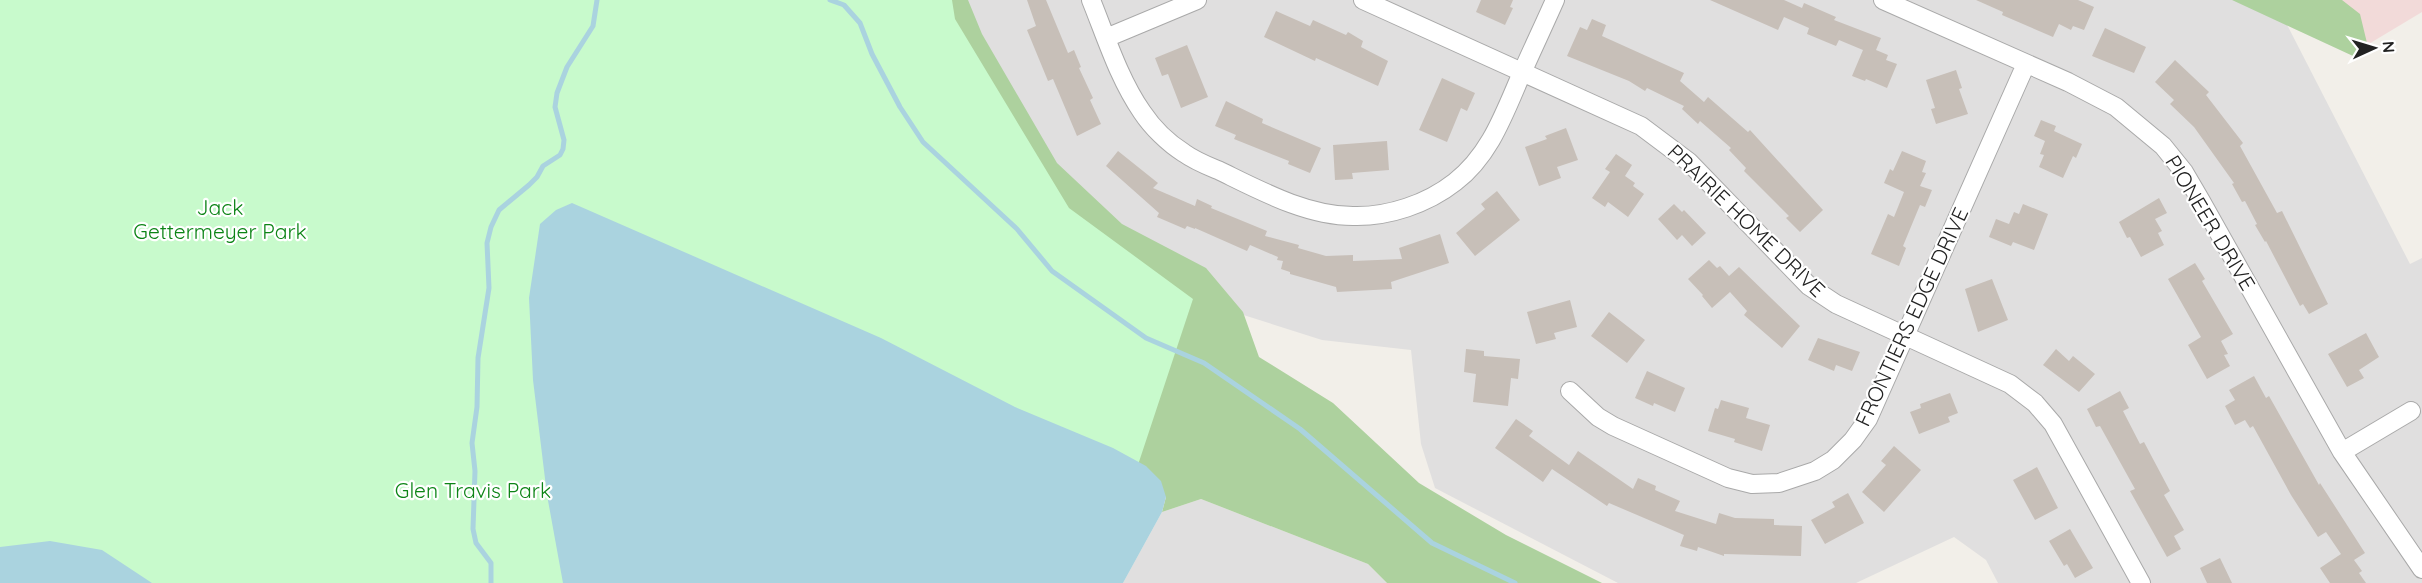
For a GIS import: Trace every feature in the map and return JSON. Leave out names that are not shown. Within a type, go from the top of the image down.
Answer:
[{"type":"street","points":[[1091,0],[1106,38],[1142,112],[1164,138],[1184,154],[1292,203],[1322,213],[1353,216],[1382,214],[1403,209],[1430,197],[1455,182],[1478,159],[1496,134],[1555,0]]},
{"type":"street","points":[[1106,38],[1197,0]]},
{"type":"street","name":"PRAIRIE HOME DRIVE","points":[[1363,0],[1641,126],[1689,162],[1809,286],[1836,304],[2010,384],[2035,403],[2053,424],[2141,583]]},
{"type":"street","name":"PIONEER DRIVE","points":[[1883,0],[2068,82],[2116,106],[2163,146],[2184,172],[2201,201],[2342,452],[2422,569]]},
{"type":"street","name":"FRONTIERS EDGE DRIVE","points":[[1570,391],[1598,417],[1651,445],[1728,478],[1752,484],[1779,483],[1815,471],[1833,460],[1853,440],[1868,419],[2026,64]]},
{"type":"street","points":[[2342,452],[2411,411]]},
{"type":"shaded area","points":[[952,0],[2256,0],[2280,11],[2410,264],[2422,258],[2422,583],[1998,583],[1986,560],[1954,537],[1856,583],[1618,583],[1435,488],[1421,444],[1411,350],[1322,340],[1193,299],[1069,208]]},
{"type":"shaded area","points":[[2335,0],[2422,0],[2422,12],[2362,48]]},
{"type":"shaded area","points":[[1201,499],[1368,564],[1387,583],[1123,583],[1162,512]]},
{"type":"green space","name":"Jack Gettermeyer Park","points":[[0,0],[952,0],[955,19],[1069,208],[1193,299],[1126,501],[589,583],[0,583]]},
{"type":"green space","points":[[555,0],[968,0],[982,34],[1057,163],[1122,224],[1206,268],[1243,312],[1259,357],[1333,403],[1419,483],[1506,535],[1602,583],[1387,583],[1368,564],[1201,499],[1162,512],[1166,497],[0,179]]},
{"type":"green space","points":[[2232,0],[2342,0],[2360,14],[2367,43],[2353,56]]},
{"type":"water","points":[[572,203],[881,338],[1015,407],[1113,448],[1146,466],[1161,481],[1166,497],[1162,512],[1123,583],[563,583],[547,495],[533,380],[529,298],[540,224],[556,210]]},
{"type":"water","points":[[50,541],[102,550],[152,583],[0,583],[0,547]]},
{"type":"building","points":[[1027,0],[1046,0],[1068,53],[1074,50],[1081,67],[1079,68],[1093,98],[1090,100],[1101,124],[1077,136],[1053,79],[1048,81],[1027,30],[1036,26]]},
{"type":"building","points":[[1481,0],[1513,0],[1510,7],[1513,8],[1505,25],[1476,12]]},
{"type":"building","points":[[1710,0],[1784,0],[1802,8],[1804,3],[1836,17],[1834,20],[1881,38],[1876,50],[1888,55],[1886,60],[1897,64],[1887,88],[1852,76],[1863,50],[1839,40],[1836,46],[1807,34],[1809,28],[1784,17],[1778,30]]},
{"type":"building","points":[[1976,0],[2078,0],[2094,7],[2084,30],[2073,26],[2071,30],[2059,24],[2053,37],[2002,15],[2003,12]]},
{"type":"building","points":[[1276,11],[1310,26],[1313,20],[1346,35],[1348,32],[1363,41],[1361,47],[1388,61],[1378,86],[1316,58],[1315,61],[1264,37]]},
{"type":"building","points":[[1592,19],[1606,25],[1602,36],[1684,73],[1680,81],[1704,102],[1708,97],[1748,132],[1750,130],[1823,210],[1800,232],[1786,218],[1789,216],[1744,171],[1746,168],[1729,150],[1731,148],[1700,121],[1698,124],[1682,109],[1684,106],[1647,88],[1645,91],[1629,81],[1567,56],[1580,27],[1587,30]]},
{"type":"building","points":[[2105,28],[2146,47],[2134,73],[2092,56]]},
{"type":"building","points":[[1187,45],[1208,97],[1181,108],[1168,74],[1162,76],[1155,58]]},
{"type":"building","points":[[2175,60],[2209,92],[2206,95],[2243,143],[2240,146],[2277,213],[2282,211],[2328,304],[2309,314],[2303,304],[2300,306],[2266,241],[2255,225],[2257,224],[2245,201],[2242,202],[2232,184],[2234,183],[2194,127],[2170,104],[2174,100],[2155,82]]},
{"type":"building","points":[[1956,70],[1962,88],[1959,89],[1968,114],[1936,124],[1931,109],[1935,108],[1926,80]]},
{"type":"building","points":[[1442,78],[1475,93],[1467,111],[1461,108],[1447,142],[1419,130]]},
{"type":"building","points":[[1226,101],[1263,119],[1262,123],[1321,148],[1310,173],[1288,164],[1289,161],[1234,139],[1236,135],[1215,126]]},
{"type":"building","points":[[2041,120],[2056,126],[2054,131],[2082,144],[2076,158],[2073,156],[2063,178],[2039,167],[2044,155],[2040,154],[2045,141],[2034,136]]},
{"type":"building","points":[[1566,128],[1578,160],[1557,167],[1561,178],[1539,186],[1525,147],[1547,139],[1545,136]]},
{"type":"building","points":[[1387,141],[1389,170],[1352,173],[1353,179],[1335,180],[1333,145]]},
{"type":"building","points":[[1118,151],[1158,183],[1153,188],[1195,206],[1197,199],[1212,206],[1211,208],[1267,231],[1265,236],[1299,245],[1298,248],[1326,256],[1353,255],[1353,261],[1402,259],[1399,248],[1440,234],[1449,263],[1391,282],[1392,289],[1337,292],[1336,287],[1290,274],[1281,269],[1283,261],[1277,260],[1278,257],[1250,245],[1247,251],[1195,228],[1187,226],[1185,229],[1157,217],[1159,213],[1106,166]]},
{"type":"building","points":[[1902,151],[1926,161],[1922,172],[1926,173],[1920,186],[1932,190],[1925,207],[1920,205],[1903,246],[1906,248],[1899,266],[1871,254],[1888,214],[1894,217],[1904,192],[1884,183],[1890,169],[1893,171]]},
{"type":"building","points":[[1616,154],[1632,165],[1625,176],[1644,194],[1628,217],[1608,202],[1605,207],[1592,198],[1610,172],[1605,169]]},
{"type":"building","points":[[1497,191],[1520,220],[1475,256],[1456,233],[1485,209],[1481,204]]},
{"type":"building","points":[[2159,198],[2167,213],[2155,219],[2162,231],[2158,233],[2164,245],[2141,257],[2119,222]]},
{"type":"building","points":[[1674,204],[1682,212],[1684,210],[1706,233],[1692,246],[1682,235],[1677,240],[1658,219]]},
{"type":"building","points":[[2023,204],[2048,214],[2034,250],[2013,242],[2011,246],[1989,237],[1996,219],[2009,224],[2014,212],[2019,214]]},
{"type":"building","points":[[1709,260],[1717,268],[1720,266],[1729,276],[1739,267],[1800,326],[1782,348],[1744,315],[1747,311],[1730,292],[1712,308],[1702,296],[1688,279]]},
{"type":"building","points":[[2195,263],[2205,279],[2202,281],[2233,334],[2221,341],[2228,354],[2224,355],[2230,366],[2207,379],[2188,345],[2201,337],[2168,279]]},
{"type":"building","points":[[1992,279],[2008,320],[1978,332],[1965,289]]},
{"type":"building","points":[[1570,300],[1577,327],[1554,333],[1556,339],[1536,344],[1527,312]]},
{"type":"building","points":[[1609,312],[1645,340],[1627,363],[1591,336]]},
{"type":"building","points":[[2366,333],[2379,357],[2359,370],[2364,378],[2347,387],[2328,354]]},
{"type":"building","points":[[1818,338],[1860,352],[1852,371],[1836,365],[1834,371],[1808,360]]},
{"type":"building","points":[[1466,349],[1484,351],[1484,356],[1520,359],[1518,379],[1511,378],[1508,406],[1473,402],[1476,374],[1464,372]]},
{"type":"building","points":[[2056,349],[2069,361],[2073,356],[2095,374],[2079,392],[2043,365]]},
{"type":"building","points":[[1647,371],[1685,388],[1675,412],[1635,398]]},
{"type":"building","points":[[2254,376],[2266,398],[2269,396],[2319,485],[2320,483],[2365,553],[2354,560],[2362,571],[2359,573],[2366,583],[2330,583],[2320,568],[2341,554],[2326,532],[2318,537],[2291,495],[2253,426],[2250,428],[2245,420],[2235,425],[2225,406],[2235,400],[2229,390]]},
{"type":"building","points":[[2120,391],[2129,408],[2123,411],[2140,444],[2144,442],[2170,491],[2164,495],[2184,530],[2174,536],[2181,549],[2167,557],[2130,491],[2135,489],[2100,426],[2096,427],[2087,409]]},
{"type":"building","points":[[1950,393],[1958,413],[1948,417],[1950,422],[1919,434],[1910,412],[1921,408],[1920,404]]},
{"type":"building","points":[[1721,400],[1749,408],[1746,418],[1770,425],[1762,451],[1734,442],[1735,439],[1708,431],[1715,408],[1718,409]]},
{"type":"building","points":[[1516,419],[1533,431],[1529,436],[1569,465],[1578,451],[1633,489],[1638,478],[1656,486],[1655,490],[1680,501],[1675,511],[1716,524],[1719,513],[1735,518],[1774,519],[1774,525],[1802,526],[1801,556],[1724,554],[1724,556],[1698,547],[1697,551],[1680,546],[1684,535],[1609,503],[1607,506],[1552,469],[1543,482],[1495,448]]},
{"type":"building","points":[[1894,446],[1921,470],[1884,512],[1862,492],[1886,465],[1881,461]]},
{"type":"building","points":[[2037,467],[2058,508],[2035,520],[2013,480]]},
{"type":"building","points":[[1848,493],[1864,523],[1825,544],[1811,520],[1835,507],[1832,502]]},
{"type":"building","points":[[2070,529],[2093,568],[2075,578],[2067,564],[2064,566],[2049,541]]},
{"type":"building","points":[[2220,558],[2232,583],[2207,583],[2200,568]]},
{"type":"waterway","points":[[491,583],[491,563],[476,543],[473,529],[475,471],[472,443],[477,407],[478,358],[489,288],[487,243],[499,210],[529,185],[543,166],[560,155],[563,149],[564,140],[555,107],[557,93],[567,67],[593,26],[597,0]]},
{"type":"waterway","points":[[830,0],[844,5],[860,23],[872,54],[900,107],[923,142],[1017,229],[1052,271],[1146,338],[1204,363],[1300,429],[1432,543],[1515,583]]},
{"type":"park label","name":"Glen Travis Park","points":[[473,491]]}]
